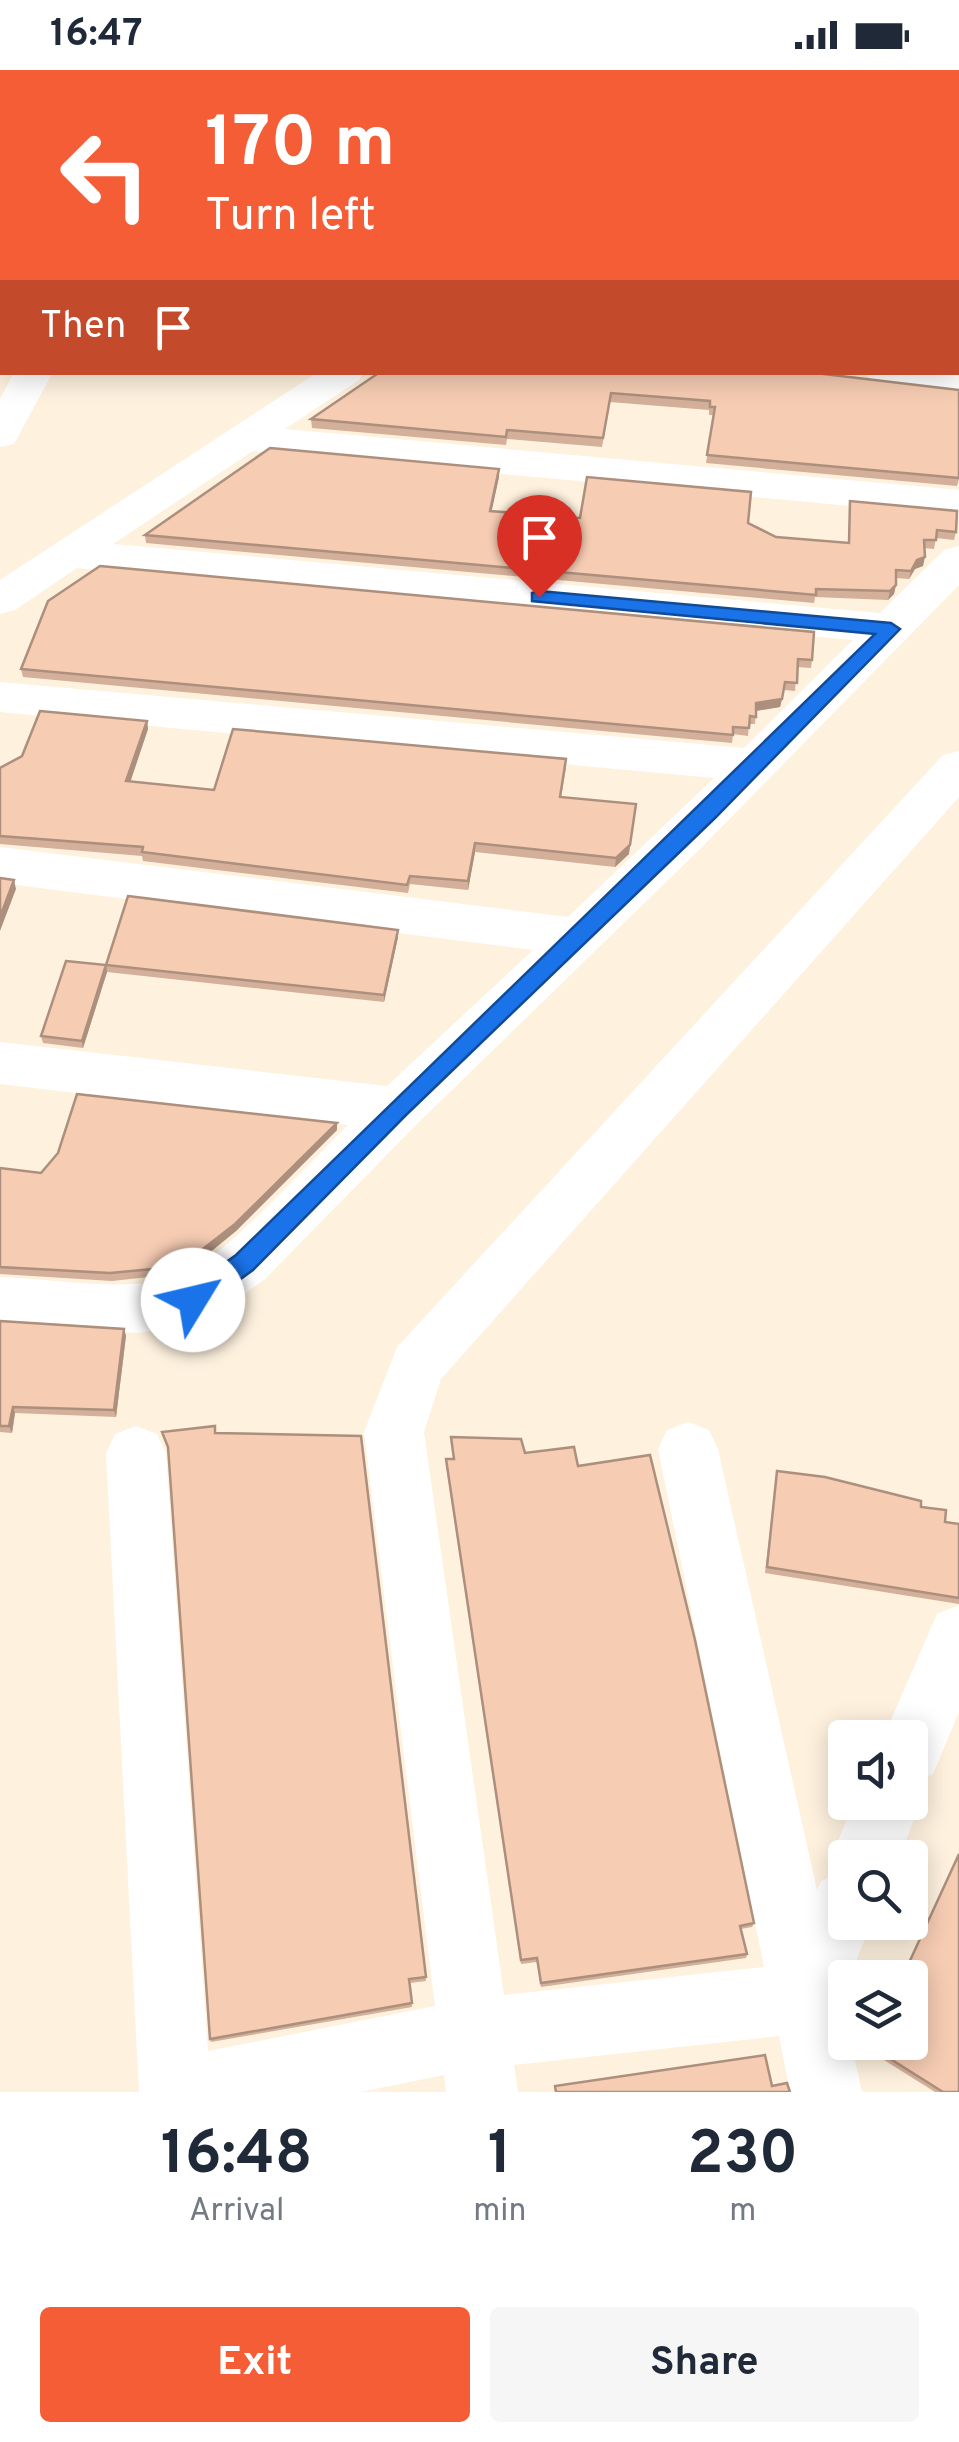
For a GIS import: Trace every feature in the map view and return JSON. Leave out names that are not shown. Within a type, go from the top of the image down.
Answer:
[{"type":"street","points":[[0,436],[32,375]]},
{"type":"street","points":[[0,600],[340,375]]},
{"type":"street","points":[[917,375],[959,379]]},
{"type":"street","points":[[246,438],[959,502]]},
{"type":"street","points":[[69,554],[891,629]]},
{"type":"street","points":[[0,1302],[138,1308],[193,1300],[245,1262],[398,1109],[756,766],[959,560]]},
{"type":"street","points":[[0,696],[756,766]]},
{"type":"street","points":[[478,2063],[394,1432],[417,1365],[959,766]]},
{"type":"street","points":[[0,865],[578,937]]},
{"type":"street","points":[[0,1063],[398,1109]]},
{"type":"street","points":[[688,1449],[826,2092]]},
{"type":"street","points":[[136,1453],[178,2092],[478,2063],[806,1998]]},
{"type":"street","points":[[923,1720],[959,1635]]},
{"type":"street","points":[[806,1998],[830,1940]]},
{"type":"building","points":[[376,375],[832,375],[959,390],[959,478],[707,455],[715,407],[710,407],[710,401],[611,393],[603,438],[507,430],[506,437],[311,419]]},
{"type":"building","points":[[270,448],[499,469],[490,511],[580,518],[587,477],[751,492],[748,523],[776,537],[849,543],[850,501],[957,511],[956,532],[937,530],[936,540],[924,540],[925,557],[917,560],[911,571],[896,570],[896,585],[890,591],[816,589],[816,595],[145,535]]},
{"type":"building","points":[[100,566],[814,632],[812,660],[798,659],[797,683],[785,682],[782,699],[756,703],[756,717],[750,716],[749,728],[733,727],[733,735],[21,669],[48,601]]},
{"type":"building","points":[[40,711],[147,721],[126,781],[214,790],[233,729],[566,759],[560,797],[636,804],[630,845],[616,858],[475,843],[468,881],[410,876],[407,885],[142,852],[143,847],[0,836],[0,768],[22,756]]},
{"type":"building","points":[[0,878],[14,880],[0,917]]},
{"type":"building","points":[[128,896],[398,930],[384,995],[106,965]]},
{"type":"building","points":[[66,961],[106,965],[82,1041],[41,1036]]},
{"type":"building","points":[[77,1094],[337,1123],[235,1224],[174,1267],[110,1273],[0,1267],[0,1168],[41,1173],[58,1153]]},
{"type":"building","points":[[0,1321],[124,1329],[114,1410],[13,1407],[9,1426],[0,1426]]},
{"type":"building","points":[[215,1426],[215,1433],[361,1436],[426,1977],[409,1979],[412,2003],[210,2039],[168,1447],[162,1432]]},
{"type":"building","points":[[451,1437],[521,1439],[525,1453],[574,1447],[578,1466],[650,1455],[695,1640],[754,1923],[740,1926],[747,1954],[541,1983],[537,1958],[521,1960],[446,1459],[454,1459]]},
{"type":"building","points":[[777,1471],[825,1477],[921,1501],[921,1507],[946,1510],[945,1522],[959,1524],[959,1598],[767,1567]]},
{"type":"building","points":[[959,1854],[959,2092],[943,2092],[892,2060],[928,2060],[928,1960],[910,1960],[919,1940],[928,1940],[928,1921]]},
{"type":"building","points":[[765,2055],[772,2086],[787,2083],[790,2092],[556,2092],[555,2086]]},
{"type":"route","points":[[193,1300],[245,1262],[398,1109],[708,813],[891,629],[539,597]]}]
